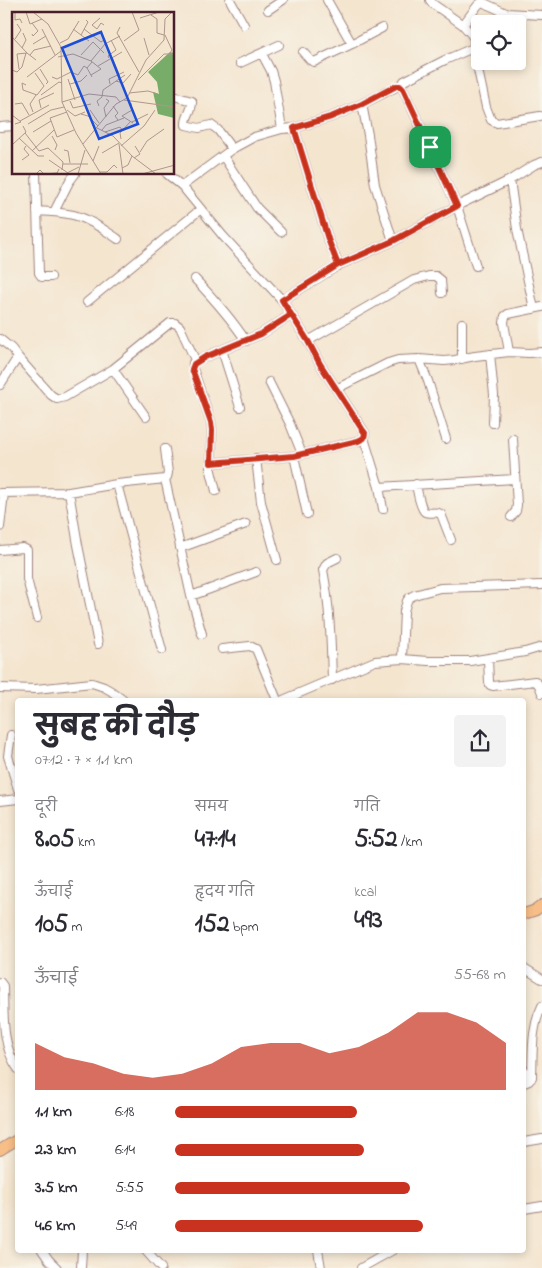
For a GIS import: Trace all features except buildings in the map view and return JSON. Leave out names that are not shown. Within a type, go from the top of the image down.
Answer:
[{"type":"main road","points":[[526,913],[536,910],[542,905]]},
{"type":"main road","points":[[0,1150],[15,1141]]},
{"type":"street","points":[[230,0],[244,25]]},
{"type":"street","points":[[268,10],[283,0]]},
{"type":"street","points":[[327,0],[352,44]]},
{"type":"street","points":[[430,0],[463,25],[471,34]]},
{"type":"street","points":[[463,25],[482,2],[506,13],[542,16]]},
{"type":"street","points":[[304,52],[314,62],[382,28]]},
{"type":"street","points":[[240,63],[279,45]]},
{"type":"street","points":[[182,186],[232,149],[254,136],[294,128],[331,117],[362,104],[396,86],[400,86],[404,81],[471,49]]},
{"type":"street","points":[[262,54],[274,81],[282,129]]},
{"type":"street","points":[[478,70],[486,107],[491,120],[497,123],[540,116]]},
{"type":"street","points":[[400,86],[457,206],[476,266]]},
{"type":"street","points":[[175,96],[192,101],[192,107],[185,122],[186,125],[199,128],[211,125],[218,130],[232,149]]},
{"type":"street","points":[[362,104],[376,185],[393,241]]},
{"type":"street","points":[[294,128],[328,239],[338,265]]},
{"type":"street","points":[[223,156],[256,208],[281,232]]},
{"type":"street","points":[[282,300],[338,265],[393,241],[542,162]]},
{"type":"street","points":[[36,175],[40,275],[44,278],[51,277]]},
{"type":"street","points":[[54,212],[74,175]]},
{"type":"street","points":[[168,175],[182,186],[244,259],[282,300],[320,364],[365,433],[364,438],[379,487],[383,509]]},
{"type":"street","points":[[509,352],[504,318],[508,314],[538,308],[517,229],[510,180]]},
{"type":"street","points":[[87,302],[201,209]]},
{"type":"street","points":[[37,211],[79,216],[118,239]]},
{"type":"street","points":[[308,341],[414,280],[436,276],[440,280],[442,293]]},
{"type":"street","points":[[194,279],[221,308],[246,341]]},
{"type":"street","points":[[216,491],[211,472],[211,422],[192,369],[194,364],[246,341],[291,315]]},
{"type":"street","points":[[0,339],[11,348],[57,399],[65,397],[113,369],[170,323],[174,323],[180,328],[196,362]]},
{"type":"street","points":[[462,323],[462,359]]},
{"type":"street","points":[[222,350],[240,407]]},
{"type":"street","points":[[336,389],[388,363],[398,360],[444,361],[509,352],[542,352]]},
{"type":"street","points":[[490,354],[494,395],[493,423]]},
{"type":"street","points":[[0,385],[18,357]]},
{"type":"street","points":[[419,359],[446,439]]},
{"type":"street","points":[[113,369],[146,417]]},
{"type":"street","points":[[269,382],[290,424],[298,455],[307,514]]},
{"type":"street","points":[[211,463],[298,455],[364,438]]},
{"type":"street","points":[[511,517],[515,513],[516,508],[513,439]]},
{"type":"street","points":[[0,527],[2,493],[69,492],[164,479],[168,476],[165,449]]},
{"type":"street","points":[[256,458],[261,502],[277,560]]},
{"type":"street","points":[[164,479],[191,596],[202,634]]},
{"type":"street","points":[[379,487],[515,479]]},
{"type":"street","points":[[117,484],[162,650]]},
{"type":"street","points":[[416,484],[422,509],[426,512],[438,512],[441,514],[450,540]]},
{"type":"street","points":[[69,492],[98,644]]},
{"type":"street","points":[[180,548],[246,524]]},
{"type":"street","points":[[0,550],[23,548],[27,550],[27,579],[38,618]]},
{"type":"street","points":[[332,680],[330,616],[323,570],[327,563],[337,558]]},
{"type":"street","points":[[191,596],[256,572]]},
{"type":"street","points":[[402,659],[404,611],[407,601],[414,595],[440,588],[542,585]]},
{"type":"street","points":[[222,649],[250,646],[256,649],[276,698]]},
{"type":"street","points":[[289,698],[375,661],[402,659],[428,662],[456,662],[488,659],[542,647]]},
{"type":"street","points":[[488,659],[489,682],[491,685],[535,681],[542,693]]},
{"type":"street","points":[[0,688],[36,689],[92,683],[111,690],[121,698]]},
{"type":"street","points":[[11,735],[8,756],[15,779]]},
{"type":"street","points":[[0,801],[15,799]]},
{"type":"street","points":[[526,969],[542,979]]},
{"type":"street","points":[[0,982],[2,986],[6,1036],[15,1064]]},
{"type":"street","points":[[528,1081],[533,1032],[542,1006]]},
{"type":"street","points":[[526,1142],[542,1139]]},
{"type":"street","points":[[526,1209],[542,1206]]},
{"type":"street","points":[[44,1253],[58,1268]]},
{"type":"street","points":[[81,1268],[82,1253]]},
{"type":"street","points":[[148,1253],[161,1268]]},
{"type":"street","points":[[318,1253],[321,1268]]},
{"type":"street","points":[[361,1268],[388,1253]]},
{"type":"route","points":[[430,147],[400,86],[396,86],[362,104],[331,117],[294,128],[310,183],[338,265],[282,300],[308,341],[320,364],[365,433],[364,438],[294,456],[211,463],[211,422],[192,369],[194,364],[205,357],[261,334],[291,315],[282,300],[338,265],[393,241],[457,206],[430,147]]}]
